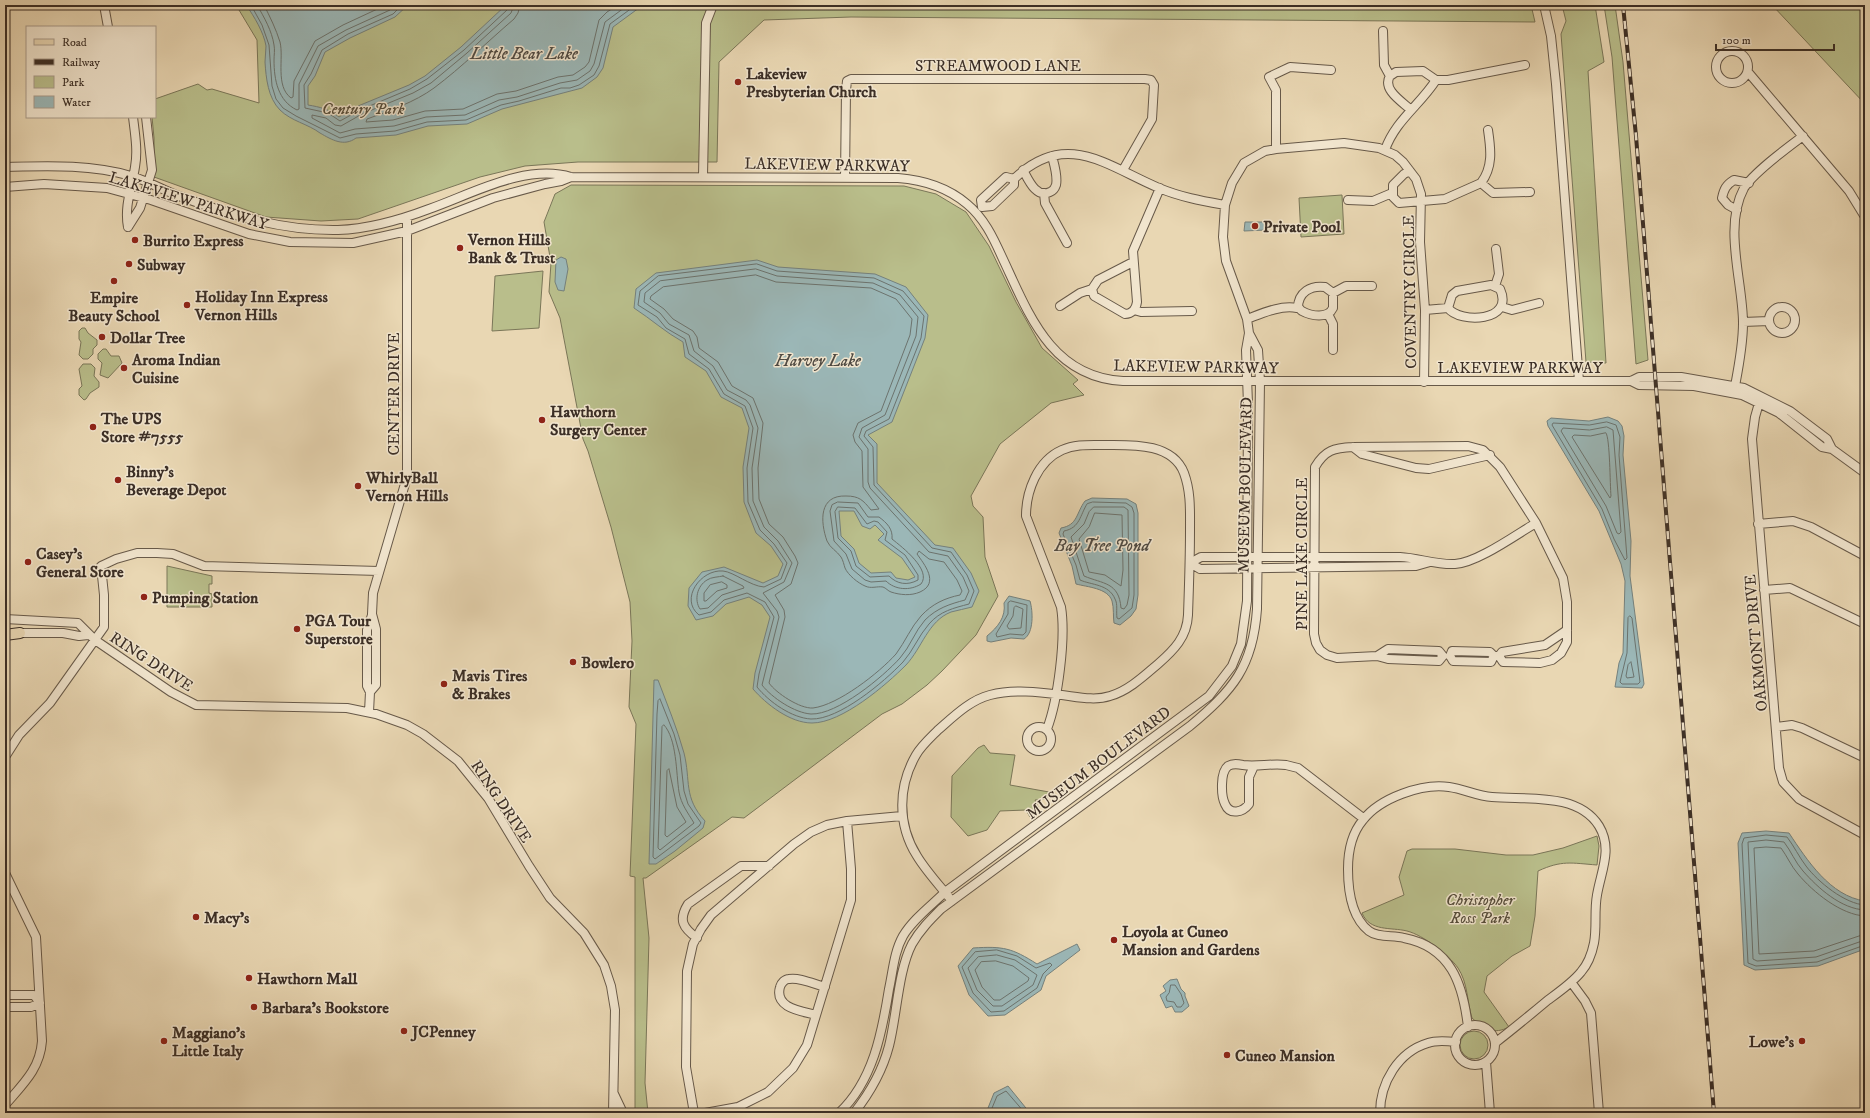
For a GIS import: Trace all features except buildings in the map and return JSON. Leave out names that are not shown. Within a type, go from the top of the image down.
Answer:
[{"type":"main road","points":[[5,634],[20,633]]},
{"type":"street","points":[[104,5],[108,26]]},
{"type":"street","points":[[703,176],[706,23],[713,5]]},
{"type":"street","points":[[1544,5],[1551,36],[1556,84],[1579,381]]},
{"type":"street","points":[[1383,31],[1384,65],[1390,76]]},
{"type":"street","points":[[1748,72],[1740,80],[1725,81],[1716,71],[1716,61],[1719,57],[1727,53],[1742,53],[1748,60],[1748,72],[1849,192],[1865,217]]},
{"type":"street","points":[[1410,109],[1389,89],[1388,84],[1390,76],[1396,72],[1423,71],[1436,80],[1448,80],[1525,65]]},
{"type":"street","points":[[1276,149],[1276,90],[1268,77],[1290,67],[1331,70]]},
{"type":"street","name":"STREAMWOOD LANE","points":[[845,178],[846,90],[847,82],[851,79],[1151,80],[1154,85],[1152,119],[1123,170]]},
{"type":"street","points":[[1385,150],[1394,128],[1436,80]]},
{"type":"street","points":[[133,118],[136,146],[133,176],[126,217],[128,227],[135,218],[144,198],[152,170],[146,118]]},
{"type":"street","points":[[1422,202],[1445,199],[1481,183],[1486,176],[1490,164],[1488,130]]},
{"type":"street","points":[[1735,386],[1742,348],[1743,322],[1736,250],[1737,210],[1744,188],[1803,136]]},
{"type":"street","name":"COVENTRY CIRCLE","points":[[1247,381],[1246,350],[1249,333],[1248,319],[1226,261],[1223,237],[1224,206],[1232,183],[1244,163],[1265,151],[1344,143],[1364,145],[1385,150],[1395,155],[1410,171],[1419,186],[1422,202],[1420,242],[1425,310],[1424,382]]},
{"type":"street","points":[[979,210],[982,200],[1006,177],[1014,179],[1031,164],[1052,156],[1073,154],[1093,157],[1160,188],[1224,206]]},
{"type":"street","points":[[1023,170],[1038,192],[1051,192],[1056,186],[1052,156]]},
{"type":"street","name":"LAKEVIEW PARKWAY","points":[[5,167],[79,167],[111,171],[133,176],[178,196],[219,210],[272,224],[343,229],[374,226],[406,217],[489,185],[527,175],[558,173],[571,177],[703,176],[917,180],[946,190],[968,205],[979,210],[1038,331],[1047,343],[1073,365],[1092,374],[1118,381],[1631,381],[1639,377],[1681,377],[1735,386],[1762,396],[1790,411],[1827,439],[1832,449]]},
{"type":"street","name":"COVENTRY CIRCLE","points":[[1410,171],[1404,174],[1393,184],[1393,197],[1400,203],[1422,202]]},
{"type":"street","name":"LAKEVIEW PARKWAY","points":[[5,187],[44,184],[107,188],[129,193],[235,230],[290,242],[353,243],[407,230],[493,198],[561,181],[571,177]]},
{"type":"street","points":[[1737,210],[1725,202],[1722,198],[1724,190],[1727,184],[1734,180],[1749,183]]},
{"type":"street","points":[[1481,183],[1493,193],[1530,192]]},
{"type":"street","points":[[1092,288],[1094,296],[1120,313],[1128,314],[1134,310],[1137,302],[1133,251],[1160,188]]},
{"type":"street","points":[[1044,193],[1045,203],[1068,243]]},
{"type":"street","name":"COVENTRY CIRCLE","points":[[1348,200],[1373,201],[1392,193]]},
{"type":"street","name":"CENTER DRIVE","points":[[369,712],[370,692],[367,686],[367,630],[372,614],[373,593],[378,571],[407,477],[406,217]]},
{"type":"street","points":[[1495,286],[1499,274],[1496,249]]},
{"type":"street","points":[[1060,306],[1080,293],[1092,288],[1098,280],[1133,262]]},
{"type":"street","points":[[1448,308],[1452,295],[1457,291],[1491,285],[1495,286],[1501,292],[1502,307]]},
{"type":"street","points":[[1333,293],[1346,286],[1372,286]]},
{"type":"street","points":[[1248,319],[1272,309],[1298,308],[1302,311],[1322,316],[1328,314],[1333,308],[1333,293],[1326,287],[1311,288],[1304,292],[1300,298],[1298,308]]},
{"type":"street","points":[[1502,307],[1512,310],[1539,303]]},
{"type":"street","points":[[1448,308],[1451,312],[1477,318],[1494,314],[1502,307]]},
{"type":"street","points":[[1425,310],[1448,308]]},
{"type":"street","points":[[1134,310],[1141,312],[1192,311]]},
{"type":"street","points":[[1328,314],[1333,324],[1333,350]]},
{"type":"street","points":[[1743,322],[1769,321]]},
{"type":"street","name":"COVENTRY CIRCLE","points":[[1249,333],[1258,350],[1260,381]]},
{"type":"street","name":"MUSEUM BOULEVARD","points":[[839,1113],[862,1082],[874,1057],[882,1031],[895,956],[904,936],[919,917],[946,892],[1209,696],[1229,670],[1242,644],[1247,600],[1247,381]]},
{"type":"street","name":"MUSEUM BOULEVARD","points":[[854,1113],[868,1092],[889,1048],[905,964],[912,945],[925,924],[952,901],[1190,726],[1217,703],[1239,676],[1250,653],[1256,628],[1260,381]]},
{"type":"street","name":"LAKEVIEW PARKWAY","points":[[1631,381],[1639,385],[1703,386],[1737,393],[1760,403],[1794,423],[1822,447],[1832,449],[1865,473]]},
{"type":"street","name":"OAKMONT DRIVE","points":[[1760,403],[1755,417],[1752,439],[1779,768],[1783,782],[1799,799],[1865,835]]},
{"type":"street","points":[[952,901],[917,857],[910,844],[902,816],[902,793],[916,754],[958,712],[988,696],[1008,691],[1055,694],[1096,699],[1111,696],[1130,686],[1168,656],[1182,639],[1187,628],[1190,563],[1190,495],[1184,472],[1173,458],[1157,450],[1139,445],[1079,445],[1061,450],[1046,462],[1031,486],[1026,501],[1026,516],[1061,608],[1063,641],[1055,694],[1047,730]]},
{"type":"street","name":"PINE LAKE CIRCLE","points":[[1468,446],[1483,450],[1490,456],[1500,467],[1536,523],[1564,578],[1567,602],[1567,642],[1562,653],[1552,660],[1540,664],[1503,662],[1490,652],[1452,651],[1446,656],[1439,650],[1388,649],[1377,656],[1337,658],[1327,655],[1320,650],[1316,643],[1314,634],[1315,467],[1325,453],[1338,448],[1353,447],[1468,446]]},
{"type":"street","points":[[1353,447],[1362,454],[1416,468],[1429,469],[1490,456]]},
{"type":"street","points":[[1758,524],[1793,521],[1811,527],[1865,556]]},
{"type":"street","points":[[1190,563],[1201,558],[1314,559],[1411,557],[1430,562],[1456,564],[1483,555],[1536,523]]},
{"type":"street","points":[[5,757],[19,736],[50,703],[92,637],[104,626],[104,595],[101,566],[116,559],[137,554],[173,554],[204,566],[289,567],[378,571]]},
{"type":"street","points":[[1190,563],[1200,569],[1247,569],[1416,566],[1430,562]]},
{"type":"street","points":[[1764,590],[1790,588],[1865,624]]},
{"type":"street","name":"RING DRIVE","points":[[5,619],[78,623],[92,637],[171,692],[196,705],[347,708],[369,712],[407,725],[427,736],[458,762],[488,798],[528,866],[550,898],[584,933],[598,952],[604,966],[614,1000],[613,1113]]},
{"type":"street","points":[[1496,656],[1502,652],[1545,645],[1567,630]]},
{"type":"street","name":"RING DRIVE","points":[[20,633],[63,633],[92,637]]},
{"type":"street","points":[[1776,727],[1792,725],[1802,728],[1865,758]]},
{"type":"street","points":[[1254,766],[1249,777],[1249,804],[1239,812],[1230,810],[1227,808],[1223,800],[1223,774],[1228,767],[1236,764],[1254,766],[1285,765],[1298,768],[1364,818]]},
{"type":"street","points":[[1468,1027],[1462,990],[1455,973],[1437,953],[1415,941],[1370,932],[1359,920],[1352,905],[1348,886],[1348,867],[1353,838],[1364,818],[1386,801],[1409,790],[1432,786],[1450,787],[1488,796],[1564,801],[1585,811],[1596,822],[1603,833],[1606,846],[1605,865],[1597,896],[1594,942],[1589,958],[1582,971],[1571,982],[1495,1043]]},
{"type":"street","points":[[694,1113],[685,1059],[687,971],[696,938],[711,915],[811,832],[847,821],[902,816]]},
{"type":"street","points":[[705,1113],[748,1103],[768,1092],[786,1077],[807,1045],[851,900],[851,869],[847,821]]},
{"type":"street","points":[[696,938],[688,931],[682,920],[683,911],[688,904],[741,866],[769,866]]},
{"type":"street","points":[[5,873],[36,937],[42,1041],[41,1055],[32,1073],[5,1105]]},
{"type":"street","points":[[816,1015],[784,1004],[780,995],[781,984],[787,979],[795,978],[825,987]]},
{"type":"street","points":[[1571,982],[1585,1001],[1591,1013],[1600,1113]]},
{"type":"street","points":[[5,995],[34,995],[40,1003]]},
{"type":"street","points":[[5,1007],[31,1007],[40,1003]]},
{"type":"street","points":[[1480,1026],[1485,1028],[1493,1037],[1495,1043],[1493,1054],[1486,1062],[1475,1065],[1464,1062],[1457,1053],[1456,1042],[1460,1033],[1468,1027],[1480,1026]]},
{"type":"street","points":[[1380,1113],[1380,1104],[1386,1082],[1398,1062],[1428,1042],[1456,1042]]},
{"type":"street","points":[[1486,1062],[1490,1113]]},
{"type":"street","points":[[614,1093],[623,1113]]},
{"type":"green space","name":"Century Park","points":[[236,5],[1531,5],[1535,22],[851,17],[764,20],[719,62],[717,162],[578,162],[525,166],[480,177],[358,219],[321,221],[266,217],[154,177],[154,138],[152,118],[156,118],[156,99],[198,84],[207,90],[212,89],[259,103],[257,40]]},
{"type":"green space","points":[[1562,5],[1595,5],[1604,62],[1588,71],[1606,363],[1586,362],[1561,34],[1566,21]]},
{"type":"green space","points":[[1604,5],[1615,5],[1623,62],[1648,360],[1636,364],[1612,57]]},
{"type":"green space","points":[[1772,5],[1865,5],[1865,104]]},
{"type":"green space","points":[[571,185],[904,186],[936,194],[966,212],[989,246],[1016,302],[1042,348],[1078,380],[1073,384],[1084,395],[1051,403],[1000,444],[971,496],[973,506],[983,517],[985,557],[998,596],[976,635],[927,685],[902,704],[882,714],[744,818],[732,817],[646,878],[643,878],[649,938],[645,1083],[648,1113],[635,1113],[635,877],[630,876],[636,724],[629,707],[632,641],[630,602],[611,527],[583,439],[560,318],[549,292],[551,263],[544,222],[555,194]]},
{"type":"green space","points":[[1342,195],[1344,234],[1301,237],[1299,198]]},
{"type":"green space","points":[[543,271],[539,328],[492,331],[495,276]]},
{"type":"green space","points":[[82,328],[85,328],[88,333],[97,340],[97,345],[93,349],[93,354],[88,359],[83,359],[79,355],[81,342],[79,339],[79,331]]},
{"type":"green space","points":[[103,349],[106,349],[111,356],[119,356],[122,363],[108,378],[100,375],[102,363],[98,359],[98,354]]},
{"type":"green space","points":[[83,364],[91,364],[95,368],[94,376],[99,382],[99,387],[90,393],[84,400],[79,395],[79,389],[82,386],[79,369]]},
{"type":"green space","points":[[167,566],[212,576],[212,584],[209,584],[209,593],[212,594],[212,607],[167,607]]},
{"type":"green space","points":[[984,745],[990,753],[1015,755],[1010,785],[1049,792],[1047,799],[1035,800],[1039,809],[1030,817],[1026,810],[1000,811],[987,830],[968,836],[951,817],[952,776],[978,748]]},
{"type":"green space","name":"Christopher Ross Park","points":[[1597,836],[1599,846],[1597,865],[1567,863],[1554,865],[1538,871],[1535,916],[1530,946],[1512,956],[1487,976],[1484,992],[1509,1027],[1499,1031],[1489,1030],[1472,1018],[1464,980],[1458,968],[1442,952],[1428,941],[1413,933],[1376,926],[1370,923],[1362,913],[1404,895],[1399,877],[1407,851],[1412,849],[1455,849],[1506,855],[1533,855],[1563,848]]},
{"type":"green space","points":[[1474,1031],[1484,1035],[1488,1045],[1484,1055],[1474,1059],[1464,1055],[1460,1045],[1464,1035]]},
{"type":"water","name":"Little Bear Lake","points":[[246,5],[408,5],[395,17],[350,38],[325,52],[315,76],[308,86],[308,105],[332,112],[339,117],[358,106],[409,85],[425,76],[461,47],[506,5],[643,5],[613,27],[603,68],[597,77],[582,88],[502,109],[467,124],[428,126],[396,135],[356,138],[352,141],[338,142],[289,117],[276,105],[270,94],[267,81],[265,41],[258,25]]},
{"type":"water","name":"Private Pool","points":[[1245,222],[1266,222],[1266,230],[1244,231]]},
{"type":"water","points":[[561,257],[566,259],[568,269],[564,291],[558,290],[555,282],[556,260]]},
{"type":"water","name":"Harvey Lake","points":[[757,260],[778,267],[875,274],[906,287],[928,315],[925,338],[892,422],[868,435],[877,444],[877,483],[935,545],[953,548],[971,573],[979,591],[972,607],[951,612],[943,616],[931,628],[906,665],[863,702],[837,717],[812,723],[795,720],[779,712],[753,689],[755,673],[770,617],[762,605],[749,597],[726,604],[713,616],[696,620],[688,606],[689,588],[702,572],[724,567],[763,583],[778,576],[783,564],[771,546],[756,533],[744,502],[743,467],[749,428],[742,408],[721,397],[706,371],[685,357],[683,342],[634,308],[636,289],[656,273]],"holes":[[[839,511],[854,511],[862,526],[870,529],[875,525],[884,534],[878,540],[902,558],[915,577],[908,580],[896,578],[891,572],[871,573],[859,563],[854,549],[841,536]]]},
{"type":"water","points":[[1608,417],[1618,421],[1622,426],[1624,436],[1623,455],[1631,541],[1630,576],[1644,684],[1642,688],[1615,687],[1619,663],[1623,653],[1625,581],[1621,564],[1599,511],[1548,426],[1547,421],[1551,418],[1589,421]]},
{"type":"water","name":"Bay Tree Pond","points":[[1092,498],[1127,499],[1136,504],[1138,513],[1138,595],[1136,609],[1131,616],[1120,625],[1114,623],[1112,601],[1106,593],[1097,589],[1076,584],[1072,566],[1059,533],[1061,528],[1071,524],[1074,521],[1085,501]]},
{"type":"water","points":[[1009,596],[1030,601],[1032,622],[1030,632],[1024,639],[1011,638],[991,642],[987,641],[987,636],[995,629],[1004,613],[1004,603]]},
{"type":"water","points":[[654,680],[658,680],[684,753],[693,804],[705,821],[703,828],[675,851],[656,864],[649,864]]},
{"type":"water","points":[[1766,831],[1789,833],[1812,865],[1830,884],[1852,898],[1865,901],[1865,949],[1818,966],[1755,970],[1744,965],[1738,843],[1742,833]]},
{"type":"water","points":[[1077,944],[1080,950],[1046,976],[1041,990],[1005,1015],[988,1016],[969,995],[958,966],[973,948],[992,947],[1007,949],[1021,954],[1037,964]]},
{"type":"water","points":[[1177,979],[1181,989],[1185,993],[1189,1006],[1182,1012],[1175,1012],[1172,1006],[1166,1008],[1160,995],[1166,991],[1163,986],[1170,980]]},
{"type":"water","points":[[1008,1086],[1030,1113],[986,1113],[994,1093]]},
{"type":"railway","points":[[1623,5],[1636,136],[1714,1113]]},
{"type":"place","name":"Lakeview Presbyterian Church","points":[[738,82]]},
{"type":"place","name":"Private Pool","points":[[1255,226]]},
{"type":"place","name":"Burrito Express","points":[[135,240]]},
{"type":"place","name":"Vernon Hills Bank & Trust","points":[[460,248]]},
{"type":"place","name":"Subway","points":[[129,264]]},
{"type":"place","name":"Empire Beauty School","points":[[114,281]]},
{"type":"place","name":"Holiday Inn Express Vernon Hills","points":[[187,305]]},
{"type":"place","name":"Dollar Tree","points":[[102,337]]},
{"type":"place","name":"Aroma Indian Cuisine","points":[[124,368]]},
{"type":"place","name":"Hawthorn Surgery Center","points":[[542,420]]},
{"type":"place","name":"The UPS Store #7555","points":[[93,427]]},
{"type":"place","name":"Binny's Beverage Depot","points":[[118,480]]},
{"type":"place","name":"WhirlyBall Vernon Hills","points":[[358,486]]},
{"type":"place","name":"Casey's General Store","points":[[28,562]]},
{"type":"place","name":"Pumping Station","points":[[144,597]]},
{"type":"place","name":"PGA Tour Superstore","points":[[297,629]]},
{"type":"place","name":"Bowlero","points":[[573,662]]},
{"type":"place","name":"Mavis Tires & Brakes","points":[[444,684]]},
{"type":"place","name":"Macy's","points":[[196,917]]},
{"type":"place","name":"Loyola at Cuneo Mansion and Gardens","points":[[1114,940]]},
{"type":"place","name":"Hawthorn Mall","points":[[249,978]]},
{"type":"place","name":"Barbara's Bookstore","points":[[254,1007]]},
{"type":"place","name":"JCPenney","points":[[404,1031]]},
{"type":"place","name":"Maggiano's Little Italy","points":[[164,1041]]},
{"type":"place","name":"Lowe's","points":[[1802,1041]]},
{"type":"place","name":"Cuneo Mansion","points":[[1227,1055]]}]
